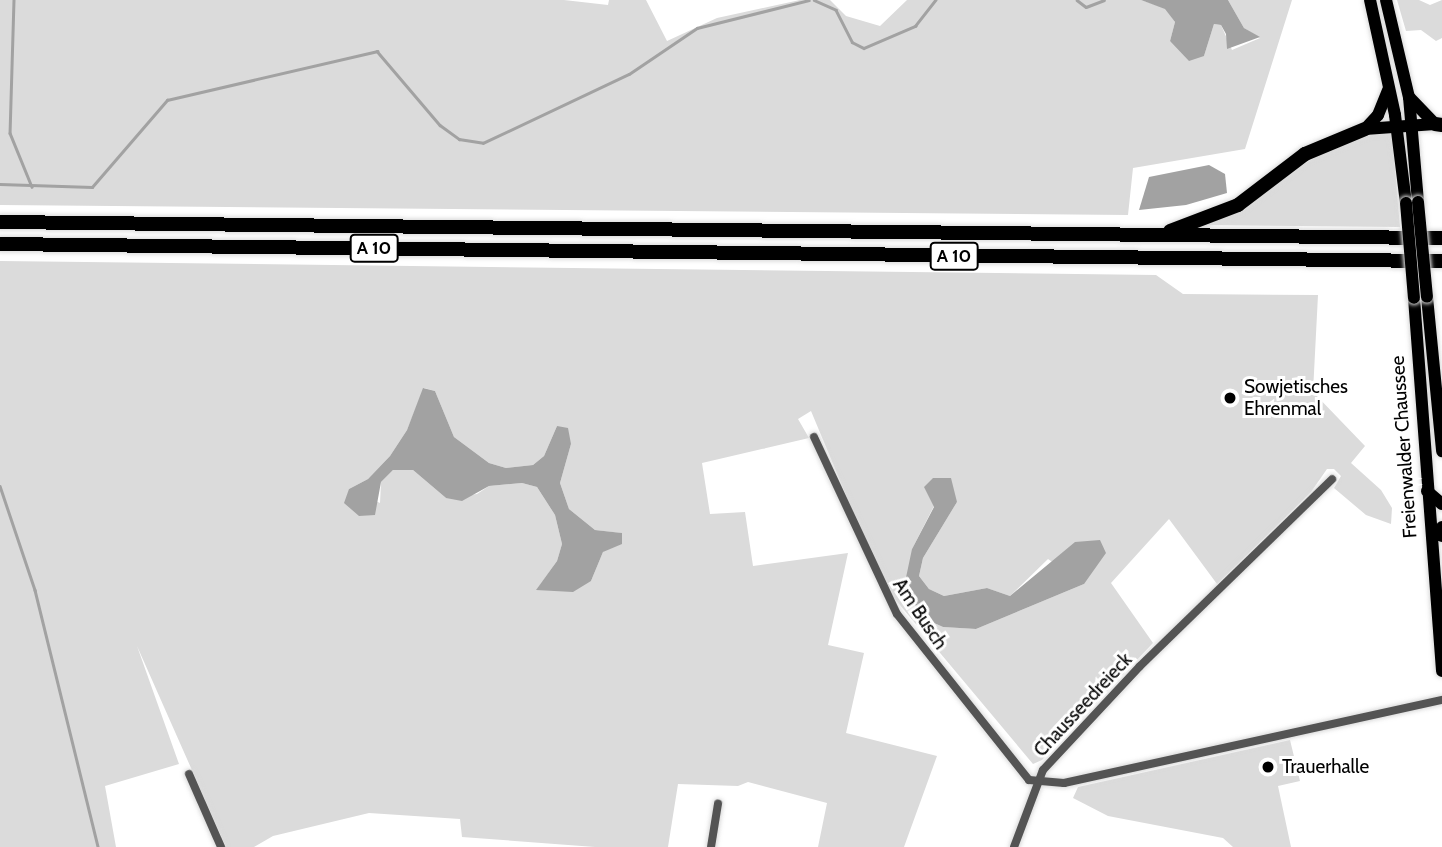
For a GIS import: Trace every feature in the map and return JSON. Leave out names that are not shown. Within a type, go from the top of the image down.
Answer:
[{"type":"highway","points":[[1160,234],[1238,205],[1305,155],[1365,129]]},
{"type":"highway","name":"A 10","points":[[0,222],[1442,238]]},
{"type":"highway","name":"A 10","points":[[0,244],[1442,261]]},
{"type":"main road","points":[[1370,0],[1390,86],[1412,203]]},
{"type":"main road","points":[[1386,0],[1409,97],[1412,127],[1412,203],[1420,297]]},
{"type":"main road","points":[[1365,129],[1378,115],[1390,86]]},
{"type":"main road","points":[[1409,97],[1438,124]]},
{"type":"main road","points":[[1365,129],[1438,124]]},
{"type":"main road","name":"Freienwalder Chaussee","points":[[1420,297],[1442,451]]},
{"type":"main road","name":"Freienwalder Chaussee","points":[[1420,297],[1435,499],[1431,569],[1438,593],[1442,671]]},
{"type":"main road","name":"Freienwalder Chaussee","points":[[1442,527],[1442,536]]},
{"type":"main road","name":"Freienwalder Chaussee","points":[[1438,593],[1442,572]]},
{"type":"street","name":"Am Busch","points":[[814,437],[897,614],[1023,775],[1037,782]]},
{"type":"street","name":"Chausseedreieck","points":[[1037,782],[1103,704],[1332,479]]},
{"type":"street","name":"Chausseedreieck","points":[[1037,782],[1064,783],[1442,700]]},
{"type":"street","points":[[189,774],[221,847]]},
{"type":"street","points":[[1014,847],[1037,782]]},
{"type":"street","points":[[711,847],[719,804]]},
{"type":"shaded area","points":[[0,0],[564,0],[608,5],[609,0],[646,0],[667,41],[717,18],[800,0],[830,0],[846,16],[880,26],[907,0],[1141,0],[1165,8],[1175,22],[1170,41],[1204,56],[1214,24],[1221,25],[1232,50],[1260,38],[1244,28],[1228,0],[1292,0],[1245,149],[1133,168],[1128,215],[0,205]]},
{"type":"shaded area","points":[[1141,0],[1228,0],[1244,28],[1260,37],[1227,49],[1226,34],[1221,25],[1214,24],[1204,56],[1189,61],[1170,41],[1175,22],[1165,9]]},
{"type":"shaded area","points":[[1397,0],[1419,0],[1430,5],[1442,0],[1442,38],[1436,41],[1421,30],[1406,31]]},
{"type":"shaded area","points":[[1387,131],[1392,134],[1400,227],[1199,225],[1349,138]]},
{"type":"shaded area","points":[[1209,165],[1225,174],[1227,193],[1186,205],[1139,210],[1149,177]]},
{"type":"shaded area","points":[[0,261],[1156,275],[1183,294],[1318,295],[1313,392],[1365,446],[1351,463],[1381,490],[1392,508],[1391,524],[1366,515],[1334,488],[1341,476],[1334,469],[1327,469],[1311,492],[1217,584],[1169,519],[1111,583],[1153,643],[1042,760],[1033,764],[884,586],[811,411],[798,419],[809,438],[702,463],[710,514],[745,512],[753,566],[848,553],[828,645],[864,653],[846,733],[937,756],[904,847],[818,847],[827,803],[748,782],[738,786],[678,784],[668,847],[595,847],[462,837],[460,819],[369,813],[273,836],[254,847],[226,847],[137,646],[179,764],[105,786],[116,847],[0,847]],"holes":[[[424,388],[435,391],[454,437],[489,463],[506,468],[533,465],[544,456],[557,426],[571,444],[560,483],[569,509],[595,530],[621,533],[603,552],[591,581],[537,589],[557,561],[562,544],[555,515],[537,487],[522,483],[489,486],[477,494],[446,498],[413,470],[393,470],[381,482],[380,503],[349,489],[368,479],[390,456],[407,430]],[[925,488],[957,502],[923,558],[919,576],[929,589],[944,596],[987,588],[1010,596],[1048,559],[1084,584],[976,629],[943,627],[923,618],[912,549],[934,506]]]},
{"type":"shaded area","points":[[423,388],[435,391],[454,437],[489,463],[506,468],[533,465],[544,456],[557,426],[568,428],[571,444],[560,483],[569,509],[595,530],[622,533],[622,544],[603,552],[591,581],[573,592],[536,590],[557,561],[562,544],[555,515],[537,487],[522,483],[489,486],[462,501],[446,498],[413,470],[393,470],[381,482],[375,515],[359,516],[344,503],[349,489],[368,479],[390,456],[407,430]]},
{"type":"shaded area","points":[[933,478],[951,478],[957,502],[923,558],[919,576],[929,589],[944,596],[987,588],[1010,596],[1075,542],[1100,540],[1106,553],[1084,584],[976,629],[943,627],[923,618],[904,587],[912,549],[934,507],[924,487]]},
{"type":"shaded area","points":[[1290,740],[1300,781],[1278,786],[1291,847],[1233,847],[1223,838],[1108,816],[1073,798],[1078,787]]},
{"type":"waterway","points":[[14,0],[10,133],[32,187]]},
{"type":"waterway","points":[[0,184],[92,187],[167,100],[377,51],[440,125],[459,139],[483,143],[629,74],[697,28],[809,0]]},
{"type":"waterway","points":[[814,0],[836,10],[852,42],[864,48],[915,26],[935,0]]},
{"type":"waterway","points":[[1077,0],[1086,7],[1104,0]]},
{"type":"waterway","points":[[0,486],[35,590],[98,847]]},
{"type":"place","name":"Sowjetisches Ehrenmal","points":[[1230,398]]},
{"type":"place","name":"Trauerhalle","points":[[1268,767]]}]
